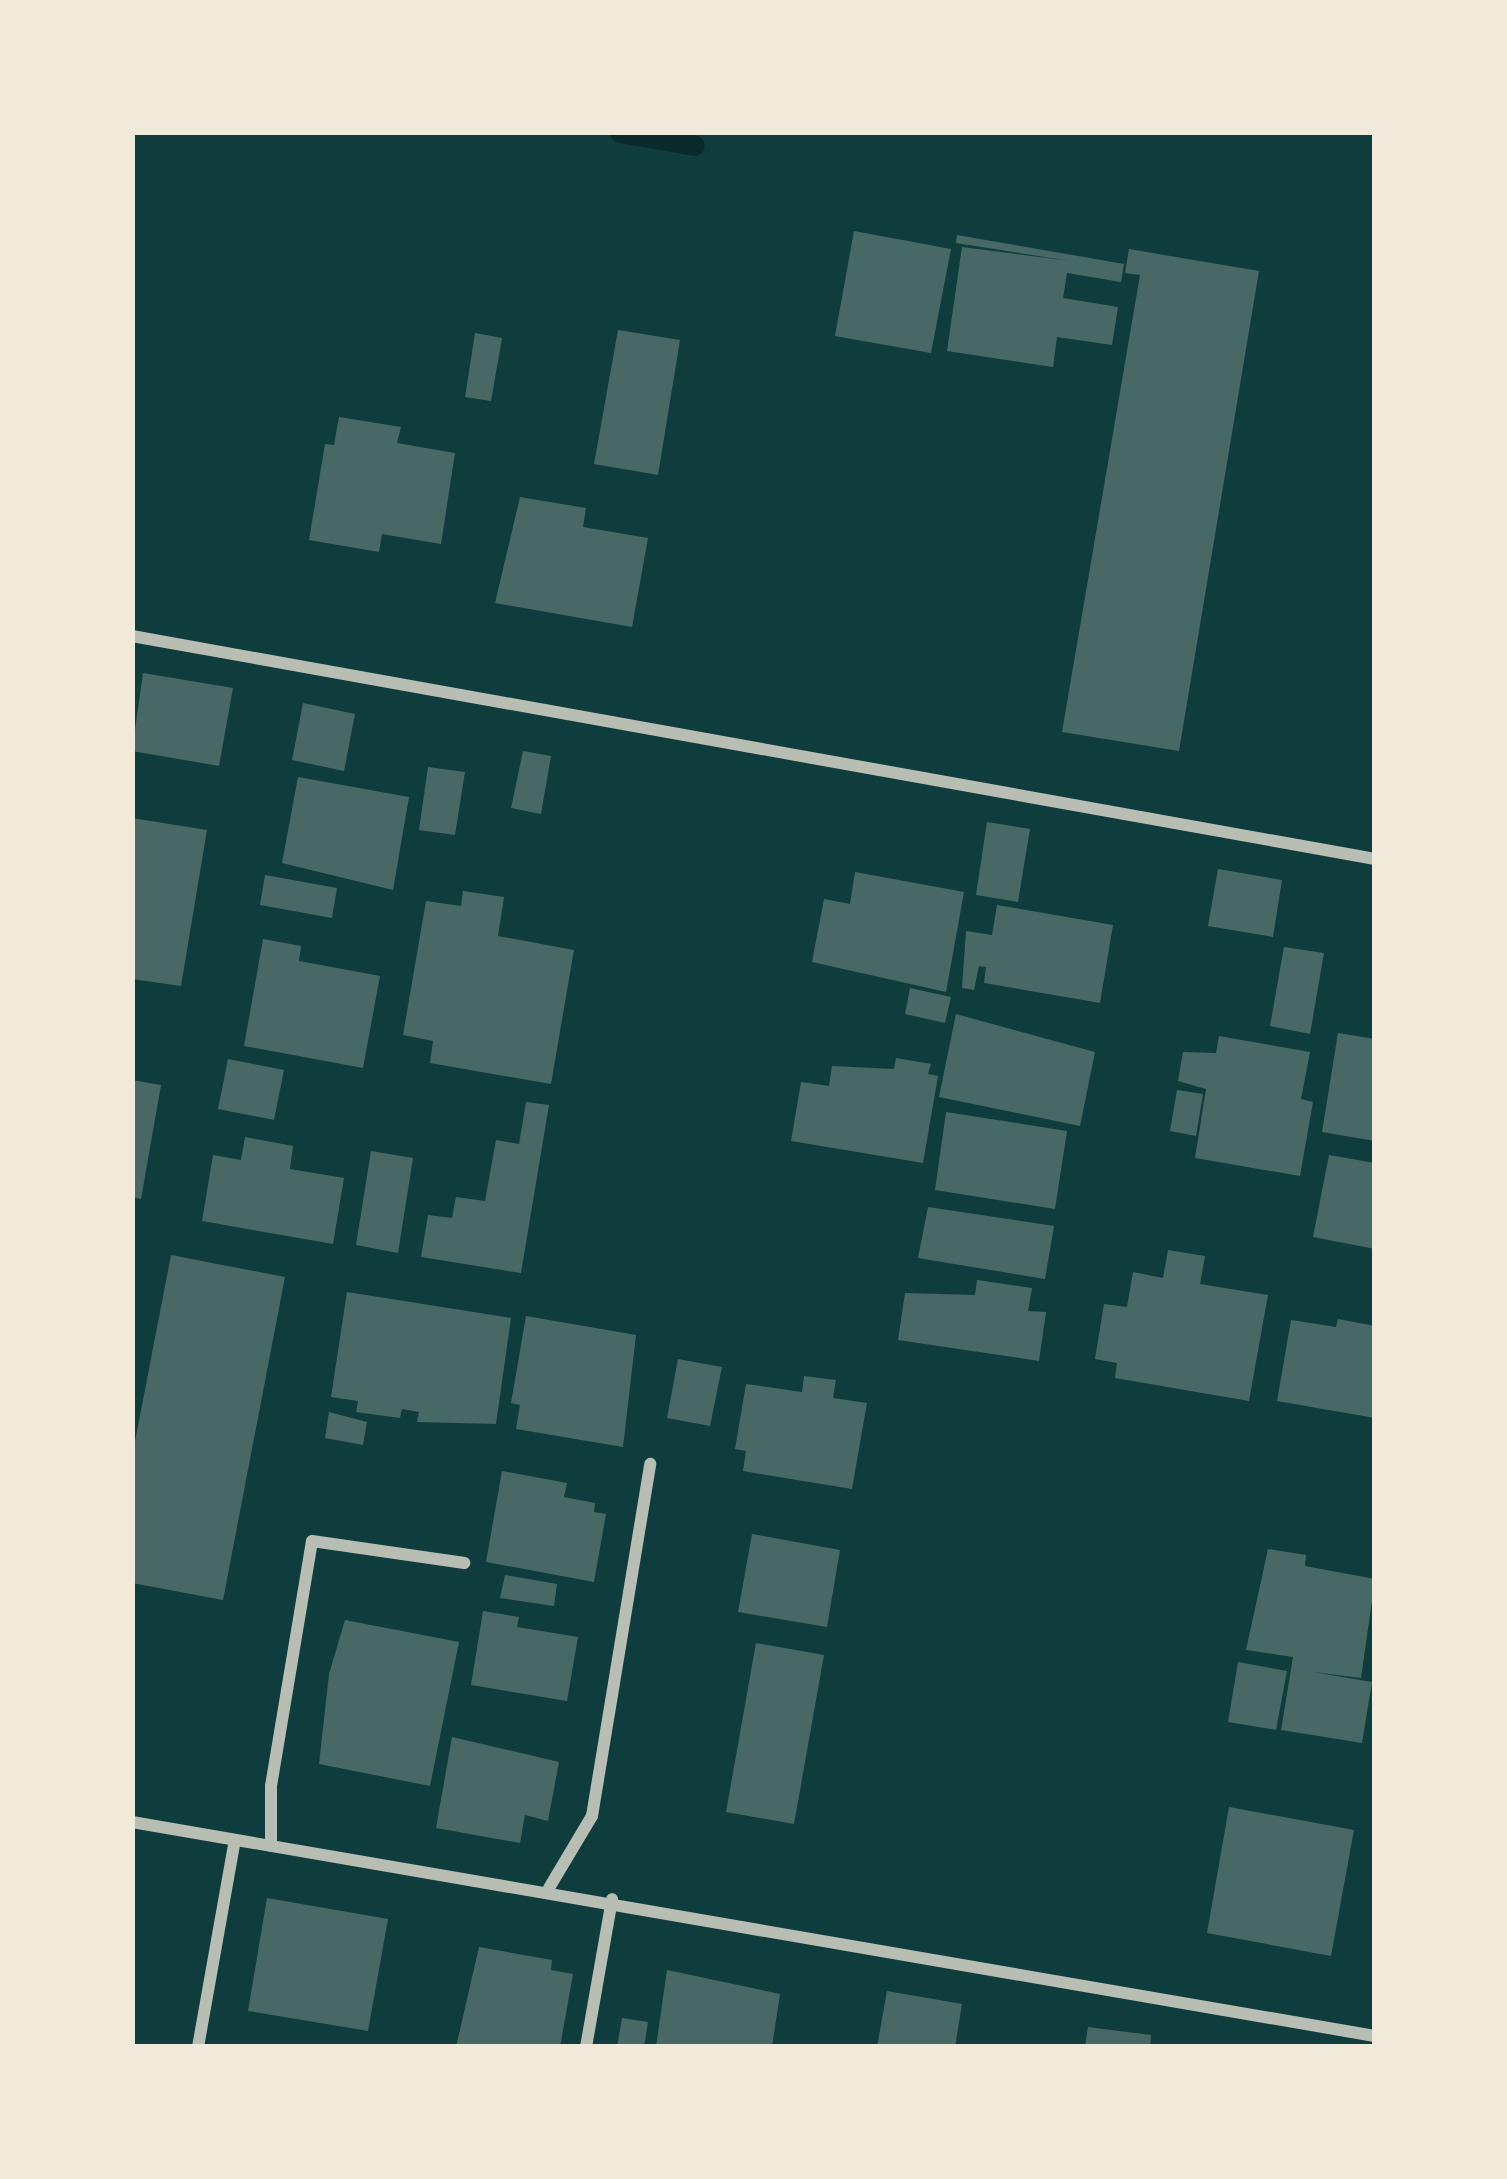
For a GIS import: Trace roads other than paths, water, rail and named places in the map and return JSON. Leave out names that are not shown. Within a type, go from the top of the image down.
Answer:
[{"type":"street","points":[[132,636],[1375,859]]},
{"type":"street","points":[[549,1888],[592,1816],[650,1464]]},
{"type":"street","points":[[271,1846],[271,1786],[312,1541],[464,1563]]},
{"type":"street","points":[[132,1822],[613,1899],[1375,2036]]},
{"type":"street","points":[[198,2047],[235,1840]]},
{"type":"street","points":[[586,2047],[613,1899]]},
{"type":"waterway","points":[[620,132],[694,145]]}]
